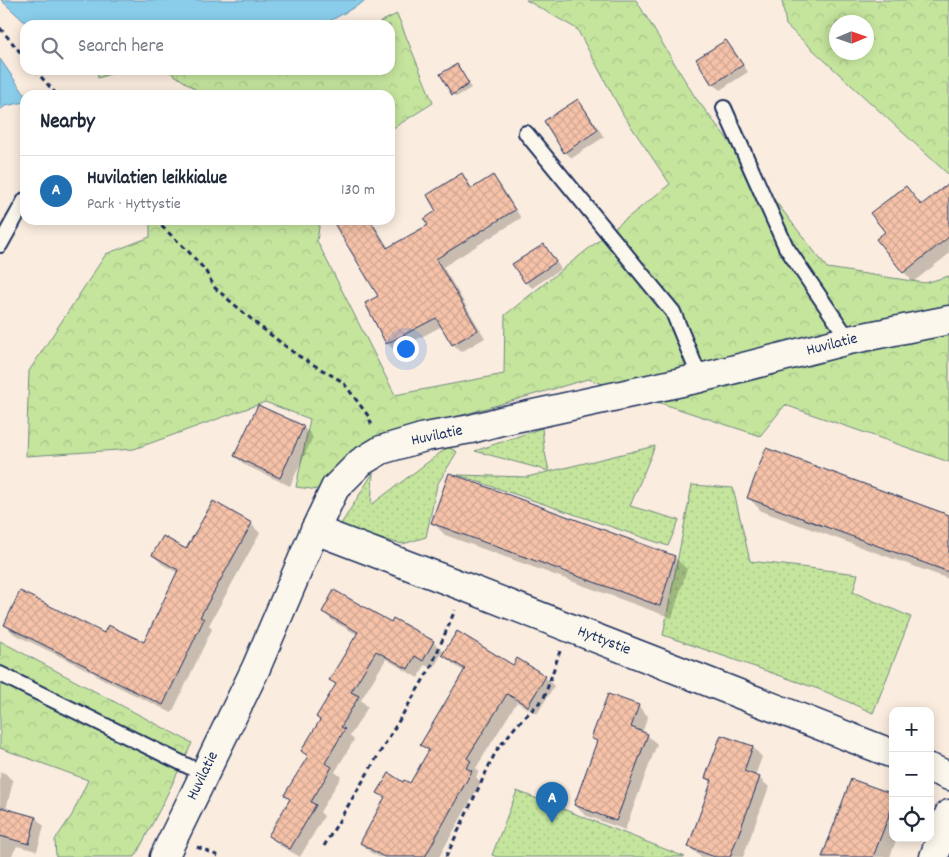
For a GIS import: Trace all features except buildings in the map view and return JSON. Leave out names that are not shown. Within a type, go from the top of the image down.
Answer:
[{"type":"street","name":"Huvilatie","points":[[164,857],[256,668],[335,488],[361,462],[381,450],[425,437],[471,429],[700,378],[849,340],[949,320]]},
{"type":"street","name":"Hyttystie","points":[[315,530],[889,752]]},
{"type":"street","points":[[934,770],[949,776]]},
{"type":"street","points":[[934,857],[949,814]]},
{"type":"lane","points":[[724,108],[786,247],[849,340]]},
{"type":"lane","points":[[526,133],[672,312],[700,378]]},
{"type":"lane","points":[[0,245],[20,209]]},
{"type":"lane","points":[[0,674],[204,774]]},
{"type":"path","points":[[0,28],[20,52]]},
{"type":"path","points":[[39,75],[53,90]]},
{"type":"path","points":[[160,225],[205,270],[215,288],[258,325],[297,355],[343,382],[369,417],[381,450]]},
{"type":"path","points":[[324,846],[431,667],[465,587]]},
{"type":"path","points":[[446,857],[496,752],[516,726],[544,698],[568,627]]},
{"type":"green space","points":[[526,0],[636,0],[695,97],[827,268],[925,283],[949,276],[949,462],[785,405],[760,436],[588,379],[375,440],[326,491],[296,487],[310,419],[265,402],[134,449],[26,456],[29,371],[106,254],[150,237],[150,225],[319,225],[317,241],[395,395],[504,374],[505,315],[670,184],[624,116],[577,29]]},
{"type":"green space","points":[[782,0],[949,0],[949,175],[786,25]]},
{"type":"green space","points":[[397,14],[433,103],[395,127],[395,90],[197,90],[174,75],[395,75],[395,20],[384,20]]},
{"type":"green space","points":[[542,428],[549,471],[475,451]]},
{"type":"green space","points":[[655,446],[630,506],[679,520],[668,546],[458,475],[527,477]]},
{"type":"green space","points":[[448,447],[457,452],[437,485],[426,537],[403,544],[338,529],[373,473],[371,505]]},
{"type":"green space","points":[[692,485],[733,488],[750,561],[858,574],[853,592],[911,617],[873,713],[824,691],[663,635]]},
{"type":"green space","points":[[0,641],[192,743],[135,857],[56,857],[55,840],[72,815],[88,780],[0,748]]},
{"type":"green space","points":[[517,791],[685,857],[497,857],[492,855]]},
{"type":"water","points":[[1,0],[367,0],[332,20],[23,20]]},
{"type":"water","points":[[0,59],[22,90],[20,90],[20,103],[5,106],[0,110]]},
{"type":"place","name":"Huvilatien leikkialue","points":[[552,823]]}]
